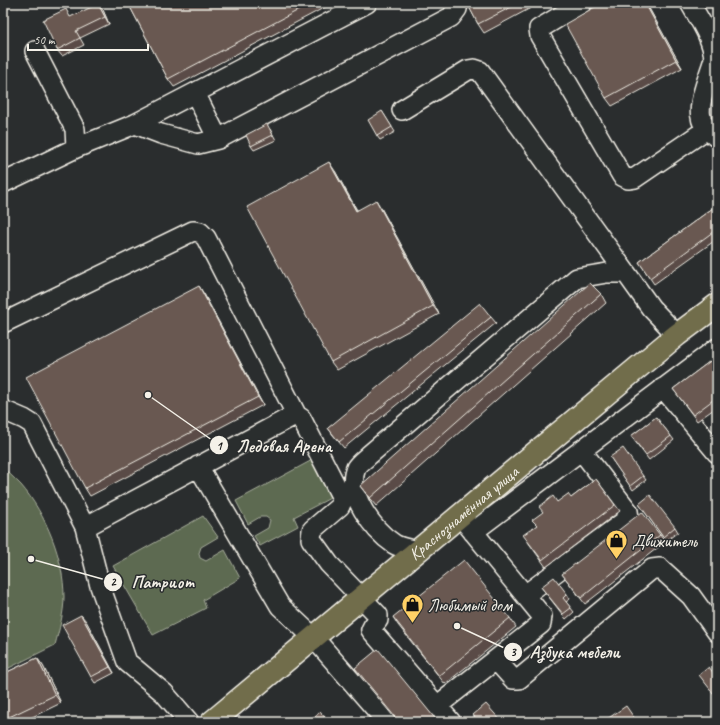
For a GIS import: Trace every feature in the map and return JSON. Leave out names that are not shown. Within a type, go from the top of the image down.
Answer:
[{"type":"highway","name":"Краснознамённая улица","points":[[212,722],[417,551],[466,524],[677,335],[717,306]]},
{"type":"lane","points":[[3,183],[76,148],[135,124],[367,3]]},
{"type":"lane","points":[[135,124],[161,134],[198,144],[218,139],[451,17],[457,10],[458,3]]},
{"type":"lane","points":[[582,3],[539,29],[540,36],[622,176],[628,178],[635,178],[712,134],[701,118],[700,106],[714,59],[714,52],[712,44],[690,3]]},
{"type":"lane","points":[[35,51],[75,129],[76,148]]},
{"type":"lane","points":[[402,110],[468,70],[474,69],[480,71],[651,308],[677,335]]},
{"type":"lane","points":[[195,93],[218,139]]},
{"type":"lane","points":[[3,323],[193,231],[200,232],[206,238],[297,416],[301,418],[341,496],[342,501],[340,506],[312,530],[311,539],[329,564],[378,615],[378,620],[372,626],[371,630],[451,722]]},
{"type":"lane","points":[[417,551],[394,544],[374,526],[361,506],[354,485],[354,475],[357,467],[369,455],[577,278],[607,273],[626,273]]},
{"type":"lane","points":[[437,706],[542,624],[542,616],[466,524],[581,450],[717,348]]},
{"type":"lane","points":[[663,388],[717,453]]},
{"type":"lane","points":[[3,410],[32,424],[85,527],[100,586],[127,662],[164,693],[189,722]]},
{"type":"lane","points":[[85,527],[291,417],[297,416]]},
{"type":"lane","points":[[525,595],[630,518],[628,511],[581,450]]},
{"type":"lane","points":[[198,466],[280,606],[313,637],[387,722]]},
{"type":"lane","points":[[496,660],[513,679],[519,679],[652,569],[660,568],[691,596],[717,632]]},
{"type":"green space","points":[[316,458],[336,495],[294,517],[298,526],[260,546],[254,536],[268,528],[270,520],[266,517],[260,517],[248,524],[236,501]]},
{"type":"green space","points":[[3,468],[21,485],[46,523],[61,568],[64,603],[55,645],[3,671]]},
{"type":"green space","points":[[203,516],[218,537],[201,547],[199,553],[200,558],[206,561],[225,550],[240,578],[203,600],[206,608],[153,635],[113,566]]},
{"type":"building","points":[[128,3],[312,3],[168,79]]},
{"type":"building","points":[[467,3],[519,3],[478,24]]},
{"type":"building","points":[[602,3],[645,3],[676,60],[606,98],[565,24]]},
{"type":"building","points":[[98,4],[105,17],[76,31],[80,38],[57,50],[43,20],[66,9],[70,17]]},
{"type":"building","points":[[382,111],[392,127],[377,136],[368,120]]},
{"type":"building","points":[[267,124],[273,135],[251,146],[246,135]]},
{"type":"building","points":[[329,162],[356,211],[376,200],[433,306],[331,362],[247,207]]},
{"type":"building","points":[[717,205],[717,229],[650,278],[639,262]]},
{"type":"building","points":[[590,283],[601,294],[370,498],[360,486]]},
{"type":"building","points":[[199,286],[258,397],[85,488],[26,377]]},
{"type":"building","points":[[480,303],[491,317],[339,442],[328,428]]},
{"type":"building","points":[[717,356],[717,397],[693,415],[673,389]]},
{"type":"building","points":[[656,417],[671,436],[646,455],[631,436]]},
{"type":"building","points":[[623,448],[643,476],[630,486],[610,457]]},
{"type":"building","points":[[596,479],[615,505],[542,560],[523,535],[537,525],[532,520],[543,512],[539,507],[553,496],[557,502],[568,494],[571,498]]},
{"type":"building","points":[[650,495],[675,527],[663,537],[639,504]]},
{"type":"building","name":"Движитель","points":[[642,512],[660,535],[581,598],[562,574]]},
{"type":"building","points":[[464,560],[510,618],[439,676],[393,617]]},
{"type":"building","points":[[554,577],[567,594],[563,598],[571,608],[563,614],[541,587]]},
{"type":"building","points":[[81,615],[110,667],[91,677],[62,625]]},
{"type":"building","points":[[378,649],[438,722],[399,722],[355,668]]},
{"type":"building","points":[[37,658],[55,695],[3,720],[3,674]]},
{"type":"building","points":[[709,667],[717,678],[717,698],[699,675]]},
{"type":"building","points":[[486,704],[502,722],[479,722],[473,715]]},
{"type":"building","points":[[626,706],[637,722],[603,722]]},
{"type":"building","points":[[320,712],[329,722],[309,722]]},
{"type":"place","name":"Ледовая Арена","points":[[148,395]]},
{"type":"place","name":"Патриот","points":[[31,559]]},
{"type":"place","name":"Движитель","points":[[616,560]]},
{"type":"place","name":"Любимый дом","points":[[412,624]]},
{"type":"place","name":"Азбука мебели","points":[[457,626]]}]
